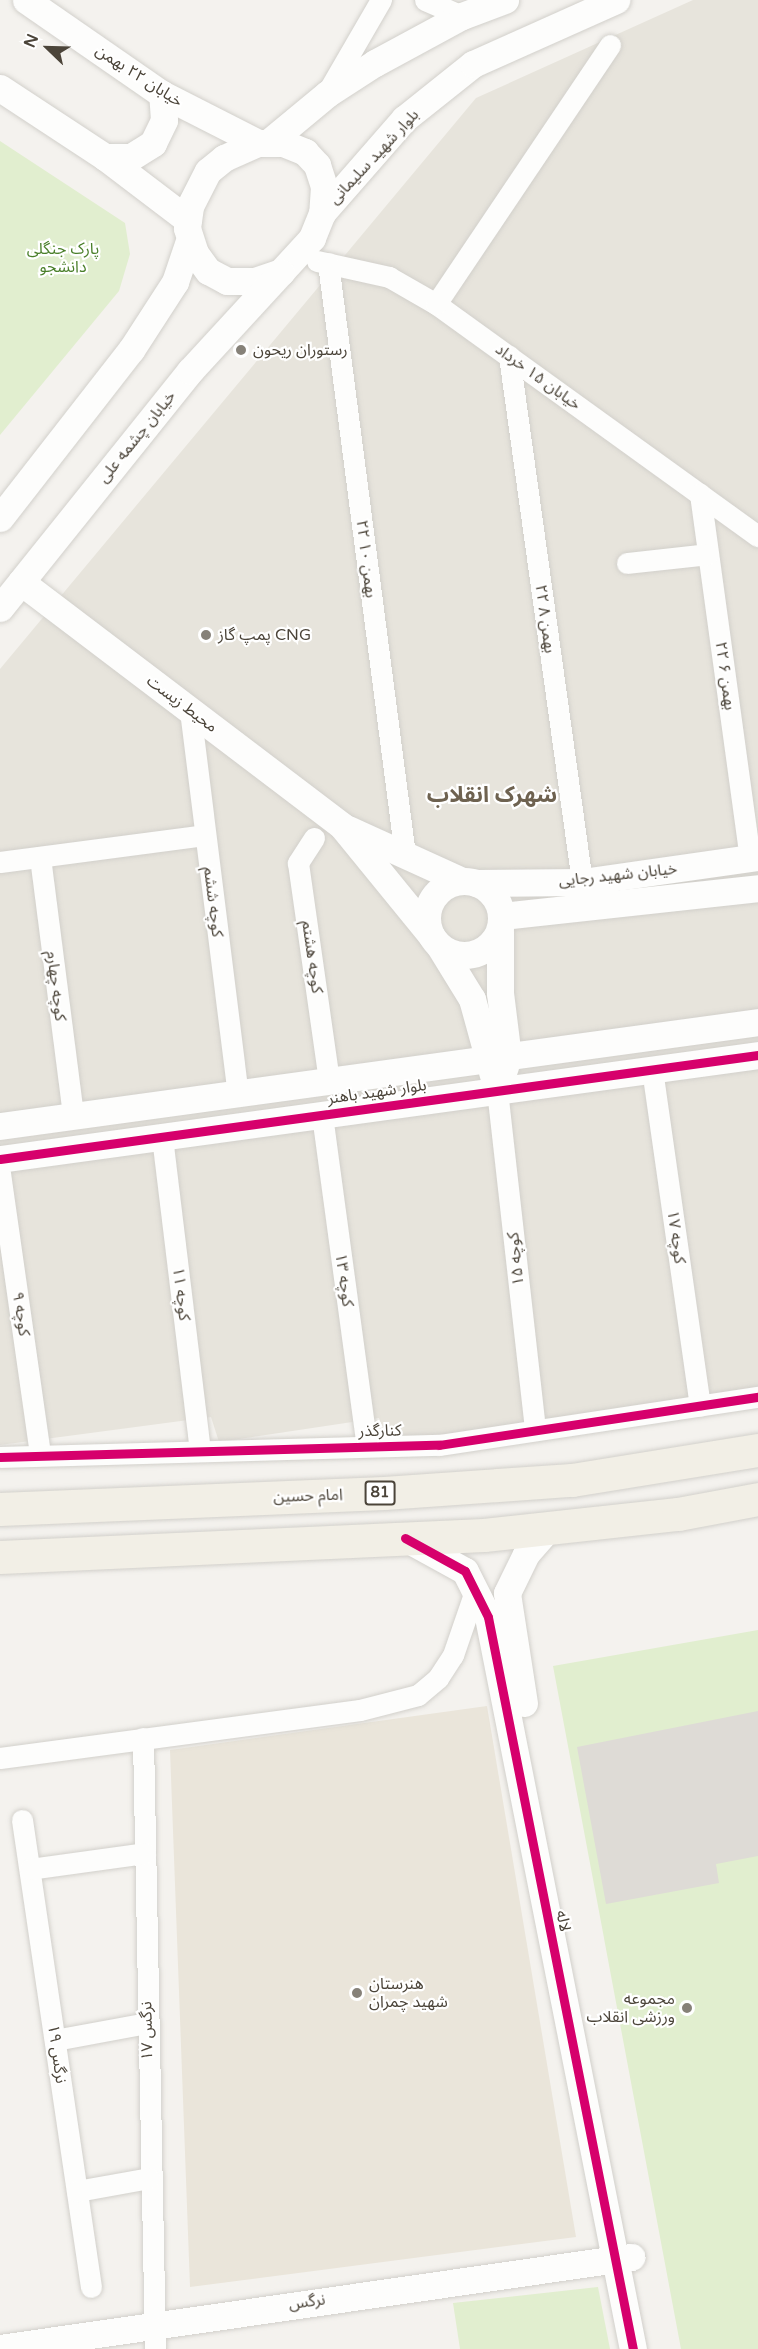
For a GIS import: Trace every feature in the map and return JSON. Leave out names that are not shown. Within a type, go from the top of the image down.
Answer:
[{"type":"main road","name":"امام حسین","points":[[0,1509],[384,1493],[572,1479],[758,1450]]},
{"type":"main road","points":[[0,1557],[405,1539],[549,1528],[758,1499]]},
{"type":"street","name":"خیابان ۲۲ بهمن","points":[[26,0],[162,94],[263,143]]},
{"type":"street","points":[[327,94],[381,0]]},
{"type":"street","points":[[425,0],[462,16]]},
{"type":"street","points":[[0,518],[131,350],[175,282],[197,187],[208,171],[224,158],[263,143],[327,94],[462,16],[505,0]]},
{"type":"street","name":"بلوار شهید سلیمانی","points":[[322,213],[404,119],[473,64],[616,0]]},
{"type":"street","points":[[436,304],[610,45]]},
{"type":"street","points":[[0,88],[105,157],[189,229],[195,254],[208,271],[227,281],[255,281],[290,264],[322,213],[324,187],[317,165],[305,152],[283,143],[263,143]]},
{"type":"street","points":[[105,157],[131,157],[153,143],[164,120],[162,94]]},
{"type":"street","name":"خیابان ۱۵ خرداد","points":[[290,264],[328,264],[389,277],[436,304],[758,536]]},
{"type":"street","name":"خیابان چشمه علی","points":[[0,608],[190,371],[290,264]]},
{"type":"street","name":"۲۲ بهمن ۱۰","points":[[328,264],[405,855]]},
{"type":"street","name":"۲۲ بهمن ۸","points":[[509,356],[582,882]]},
{"type":"street","name":"۲۲ بهمن ۶","points":[[700,494],[754,857]]},
{"type":"street","points":[[627,563],[708,554]]},
{"type":"street","name":"محیط زیست","points":[[21,582],[342,826],[470,882]]},
{"type":"street","name":"کوچه ششم","points":[[190,710],[237,1093]]},
{"type":"street","name":"محیط زیست","points":[[342,826],[435,941],[472,999],[499,1058]]},
{"type":"street","points":[[0,862],[204,835]]},
{"type":"street","name":"کوچه هشتم","points":[[314,838],[298,864],[329,1081]]},
{"type":"street","name":"کوچه چهارم","points":[[40,857],[73,1116]]},
{"type":"street","name":"خیابان شهید رجایی","points":[[470,882],[582,882],[754,857]]},
{"type":"street","points":[[497,1090],[501,924],[498,902],[470,882],[437,893],[427,921],[435,941],[452,954],[481,952],[501,924]]},
{"type":"street","name":"خیابان شهید رجایی","points":[[501,924],[758,888]]},
{"type":"street","name":"بلوار شهید باهنر","points":[[0,1126],[758,1022]]},
{"type":"street","name":"بلوار شهید باهنر","points":[[0,1159],[758,1054]]},
{"type":"street","name":"کوچه ۱۷","points":[[652,1069],[700,1406]]},
{"type":"street","name":"کوچه ۱۵","points":[[497,1090],[535,1428]]},
{"type":"street","name":"کوچه ۱۳","points":[[322,1115],[367,1446]]},
{"type":"street","name":"کوچه ۱۱","points":[[162,1137],[200,1452]]},
{"type":"street","name":"کوچه ۹","points":[[0,1173],[40,1454]]},
{"type":"street","name":"کنارگذر","points":[[0,1457],[40,1454],[439,1445],[535,1428],[758,1397]]},
{"type":"street","points":[[0,1758],[360,1710],[418,1695],[438,1678],[453,1655],[476,1591],[492,1583],[507,1593],[526,1554],[549,1528]]},
{"type":"street","name":"لاله","points":[[405,1539],[465,1571],[488,1617],[624,2258],[651,2349]]},
{"type":"street","name":"لاله","points":[[507,1593],[519,1675],[624,2258],[633,2349]]},
{"type":"street","name":"نرگس ۱۷","points":[[143,1738],[153,2336]]},
{"type":"street","name":"نرگس ۱۹","points":[[22,1820],[91,2288]]},
{"type":"street","points":[[30,1869],[145,1853]]},
{"type":"street","points":[[55,2040],[147,2023]]},
{"type":"street","points":[[77,2191],[149,2178]]},
{"type":"street","name":"نرگس","points":[[0,2348],[153,2336],[624,2258]]},
{"type":"shaded area","name":"شهرک انقلاب","points":[[693,0],[758,0],[758,1394],[387,1445],[379,1418],[219,1442],[211,1417],[0,1445],[0,669],[476,98]]},
{"type":"shaded area","name":"هنرستان شهید چمران","points":[[487,1706],[576,2237],[190,2287],[170,1750]]},
{"type":"green space","name":"پارک جنگلی دانشجو","points":[[0,141],[125,223],[130,254],[119,291],[0,435]]},
{"type":"green space","name":"مجموعه ورزشی انقلاب","points":[[758,1630],[758,2349],[681,2349],[553,1666]]},
{"type":"green space","points":[[598,2287],[610,2349],[460,2349],[453,2303]]},
{"type":"building","points":[[758,1711],[758,1856],[716,1864],[719,1883],[606,1904],[577,1747]]},
{"type":"cycle path","points":[[0,1159],[758,1055]]},
{"type":"cycle path","points":[[0,1457],[439,1445],[758,1397]]},
{"type":"cycle path","points":[[405,1538],[465,1571],[488,1617],[633,2349]]},
{"type":"place","name":"رستوران ریحون","points":[[241,350]]},
{"type":"place","name":"پمپ گاز CNG","points":[[206,635]]},
{"type":"place","name":"هنرستان شهید چمران","points":[[357,1993]]},
{"type":"place","name":"مجموعه ورزشی انقلاب","points":[[687,2008]]},
{"type":"district","name":"شهرک انقلاب","points":[[492,796]]}]
